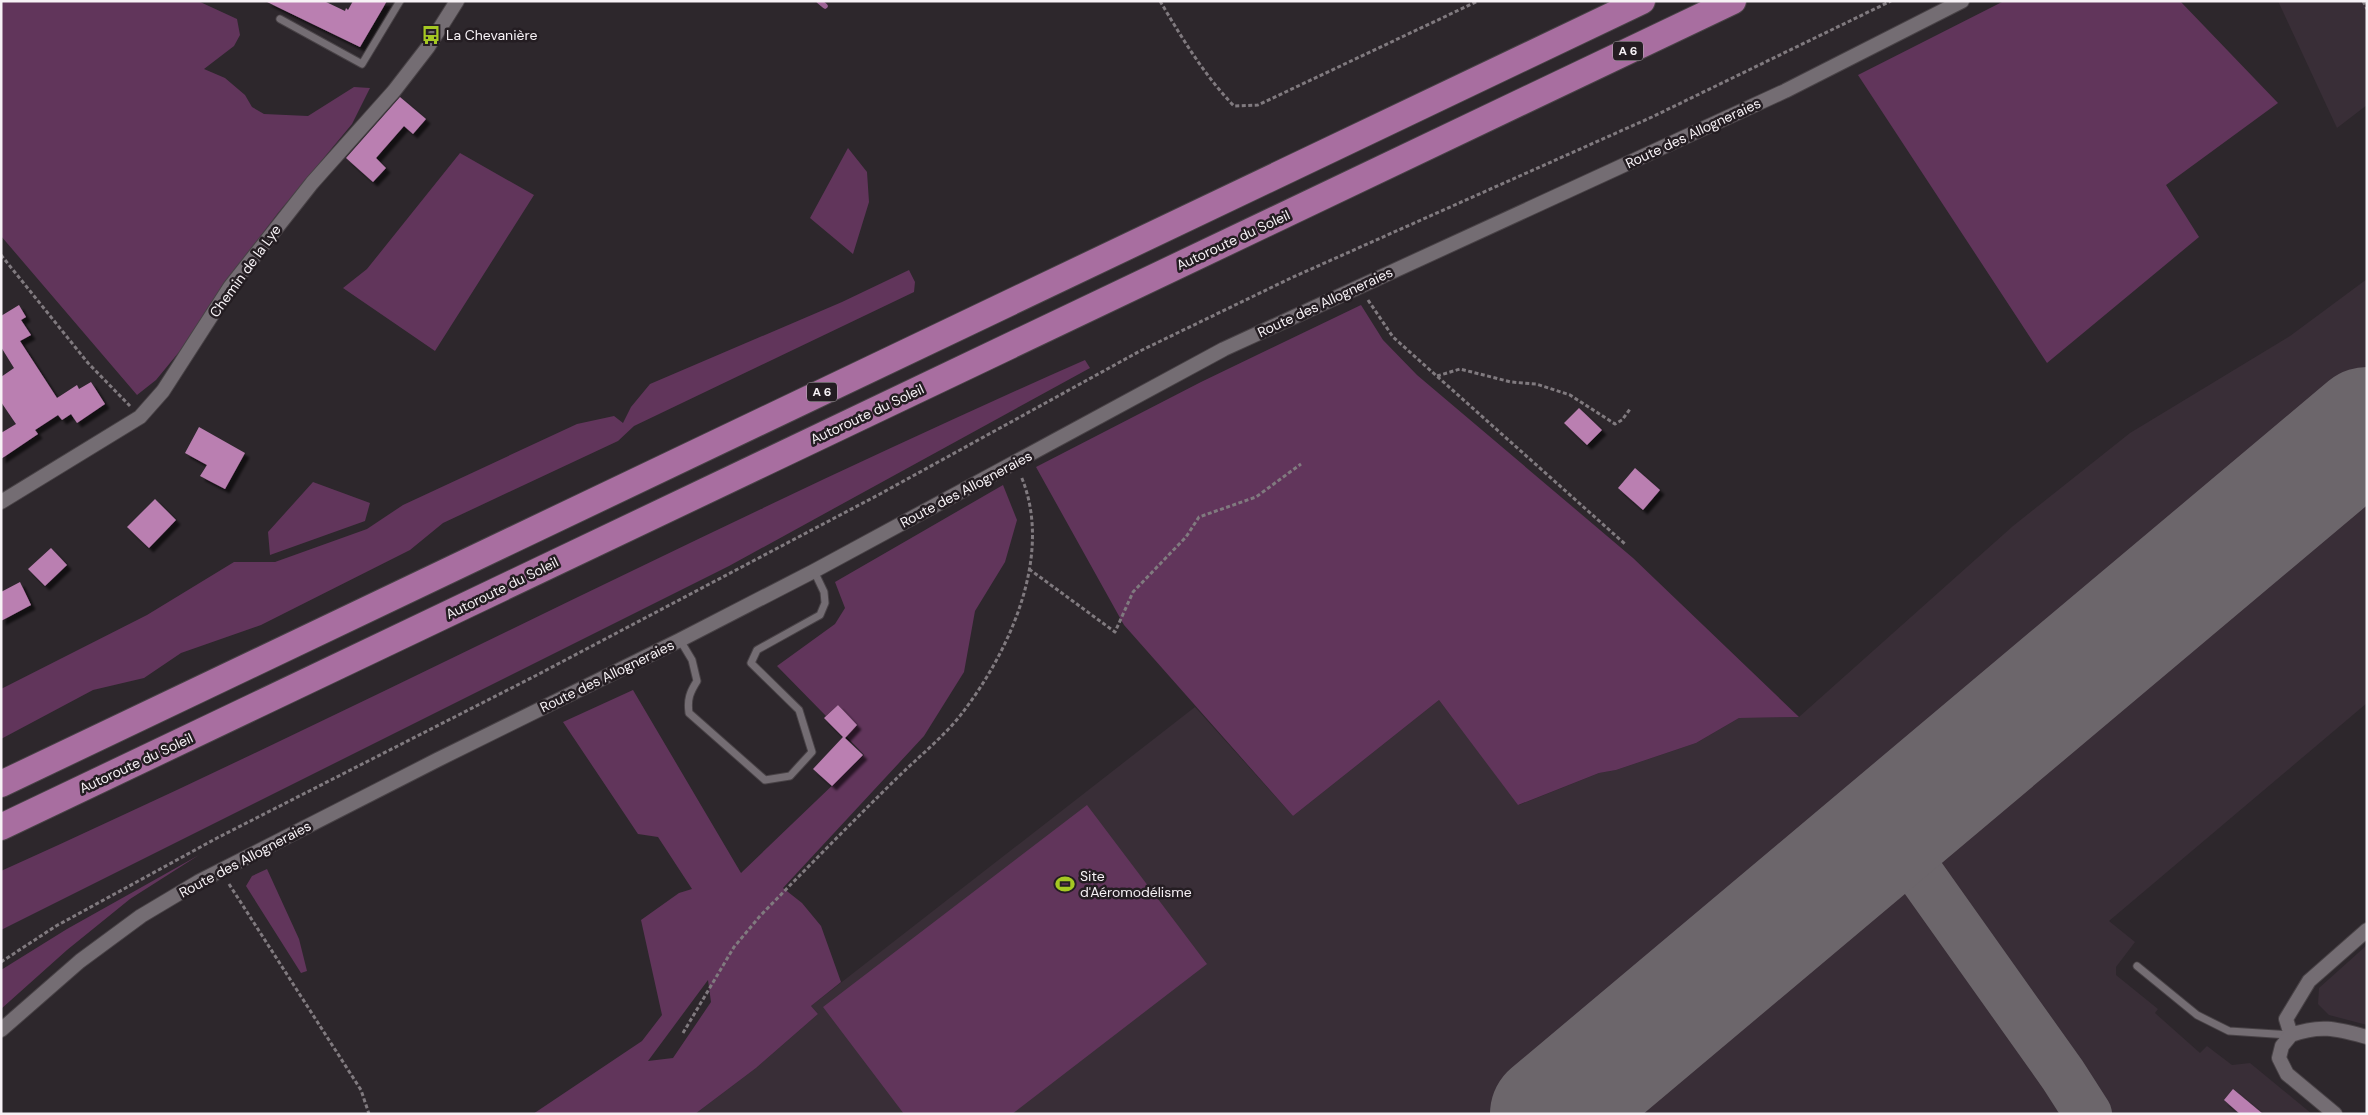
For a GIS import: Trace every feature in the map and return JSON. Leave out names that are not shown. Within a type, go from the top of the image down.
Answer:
[{"type":"highway","name":"A 6","points":[[1,784],[1642,1]]},
{"type":"highway","name":"Autoroute du Soleil","points":[[1,827],[1733,1]]},
{"type":"street","name":"Chemin de la Lye","points":[[1,502],[140,417],[163,391],[230,287],[312,183],[394,91],[428,47],[457,1]]},
{"type":"street","name":"Route des Allogneraies","points":[[1,1030],[80,960],[141,916],[221,870],[437,760],[680,640],[1224,349],[1785,91],[1962,1]]},
{"type":"street","points":[[2291,1035],[2286,1019],[2309,981],[2367,930]]},
{"type":"street","points":[[2335,1114],[2287,1074],[2279,1058],[2282,1046],[2291,1035],[2303,1030],[2328,1027],[2367,1037]]},
{"type":"lane","points":[[280,19],[362,64],[400,1]]},
{"type":"lane","points":[[680,640],[692,660],[697,681],[690,691],[689,713],[766,780],[790,776],[812,752],[799,710],[752,663],[757,650],[820,615],[825,604],[824,592],[814,570]]},
{"type":"lane","points":[[2137,966],[2197,1015],[2229,1031],[2291,1035]]},
{"type":"path","points":[[1160,1],[1186,46],[1219,91],[1234,106],[1258,105],[1478,1]]},
{"type":"path","points":[[1,962],[56,926],[200,847],[537,675],[862,504],[1140,351],[1290,278],[1661,112],[1891,1]]},
{"type":"path","points":[[2363,1],[2367,9]]},
{"type":"path","points":[[1,255],[88,363],[140,417]]},
{"type":"path","points":[[1359,287],[1392,337],[1625,544]]},
{"type":"path","points":[[1437,376],[1460,369],[1512,382],[1536,384],[1570,395],[1608,422],[1615,424],[1622,420],[1630,409]]},
{"type":"path","points":[[683,1034],[734,946],[760,916],[962,714],[990,673],[1016,620],[1029,569],[1034,530],[1027,491],[1015,462]]},
{"type":"path","points":[[1029,569],[1115,632],[1133,592],[1186,537],[1199,517],[1256,497],[1302,464]]},
{"type":"path","points":[[221,870],[361,1090],[369,1114]]},
{"type":"shaded area","points":[[1,1],[198,1],[237,19],[240,35],[234,46],[204,69],[225,78],[245,95],[252,107],[264,114],[308,116],[354,87],[370,88],[352,124],[278,213],[223,285],[179,352],[156,380],[137,395],[1,236]]},
{"type":"shaded area","points":[[2004,1],[2180,1],[2278,103],[2166,185],[2199,237],[2047,363],[1858,75]]},
{"type":"shaded area","points":[[2278,1],[2367,1],[2367,105],[2337,128]]},
{"type":"shaded area","points":[[848,148],[867,172],[869,202],[853,254],[810,218]]},
{"type":"shaded area","points":[[460,153],[534,195],[435,351],[343,288],[367,269]]},
{"type":"shaded area","points":[[909,270],[915,282],[914,292],[634,426],[618,441],[443,523],[410,550],[261,625],[181,653],[144,678],[93,690],[1,739],[1,689],[147,615],[234,562],[275,562],[367,529],[403,505],[577,424],[614,416],[623,423],[631,407],[650,384],[842,302]]},
{"type":"shaded area","points":[[2367,279],[2367,703],[2109,921],[2135,942],[2116,967],[2116,975],[2158,1009],[2155,1013],[2200,1053],[2207,1046],[2232,1065],[2250,1063],[2312,1114],[695,1114],[756,1068],[818,1014],[811,1006],[1195,707],[1293,816],[1439,700],[1519,805],[1599,773],[1616,770],[1696,743],[1739,718],[1799,717],[2013,526],[2130,433],[2290,336]]},
{"type":"shaded area","points":[[1361,305],[1383,340],[1417,375],[1633,558],[1799,717],[1739,718],[1696,743],[1616,770],[1599,773],[1518,805],[1439,700],[1293,816],[1124,625],[1036,467],[1201,382]]},
{"type":"shaded area","points":[[1085,360],[1090,368],[729,566],[1,930],[1,871],[272,745],[812,485],[948,421]]},
{"type":"shaded area","points":[[313,482],[370,503],[365,521],[270,555],[268,532]]},
{"type":"shaded area","points":[[1003,485],[1017,520],[1005,562],[975,611],[964,672],[924,736],[783,888],[802,903],[821,926],[841,982],[811,1006],[818,1014],[756,1068],[695,1114],[533,1114],[642,1041],[662,1015],[641,920],[679,893],[692,889],[658,837],[638,834],[563,722],[633,690],[741,873],[864,755],[846,736],[857,725],[838,705],[826,716],[777,666],[835,624],[845,608],[835,582]],"holes":[[[708,980],[711,1002],[673,1058],[648,1061]]]},
{"type":"shaded area","name":"Site d'Aéromodélisme","points":[[1087,805],[1207,964],[1012,1114],[904,1114],[823,1007]]},
{"type":"shaded area","points":[[199,855],[130,899],[67,950],[1,1009],[1,970],[67,929]]},
{"type":"shaded area","points":[[267,869],[299,939],[307,971],[301,973],[246,886],[252,876]]},
{"type":"shaded area","points":[[2367,945],[2367,1025],[2329,1015],[2318,1004],[2319,988]]},
{"type":"building","points":[[265,1],[324,1],[345,11],[346,8],[348,10],[353,1],[387,1],[360,47]]},
{"type":"building","points":[[400,97],[426,119],[413,134],[404,126],[376,158],[386,168],[373,182],[346,158]]},
{"type":"building","points":[[19,305],[26,317],[21,320],[31,335],[20,341],[57,398],[77,385],[79,389],[91,382],[105,404],[77,423],[71,414],[62,420],[58,415],[35,430],[38,434],[1,459],[1,433],[16,424],[1,402],[1,377],[14,368],[1,347],[1,316]]},
{"type":"building","points":[[1579,408],[1602,430],[1587,445],[1564,423]]},
{"type":"building","points":[[199,427],[245,453],[225,489],[200,476],[207,465],[185,453]]},
{"type":"building","points":[[1635,468],[1660,490],[1643,510],[1618,488]]},
{"type":"building","points":[[155,499],[176,520],[149,548],[127,527]]},
{"type":"building","points":[[51,548],[67,565],[45,586],[28,569]]},
{"type":"building","points":[[20,582],[31,605],[1,621],[1,592]]},
{"type":"building","points":[[838,705],[857,725],[845,738],[863,755],[832,786],[813,769],[843,737],[824,718]]},
{"type":"building","points":[[2233,1089],[2263,1114],[2240,1114],[2224,1100]]},
{"type":"waterway","points":[[819,1],[825,6]]},
{"type":"taxiway","points":[[1912,809],[1905,825],[1904,839],[1908,853],[1916,868]]},
{"type":"taxiway","points":[[1865,848],[1880,846],[1893,850],[1916,868],[2063,1075],[2088,1114]]},
{"type":"runway","points":[[1550,1114],[2367,427]]},
{"type":"place","name":"La Chevanière","points":[[431,35]]},
{"type":"place","name":"Site d'Aéromodélisme","points":[[1065,884]]}]
